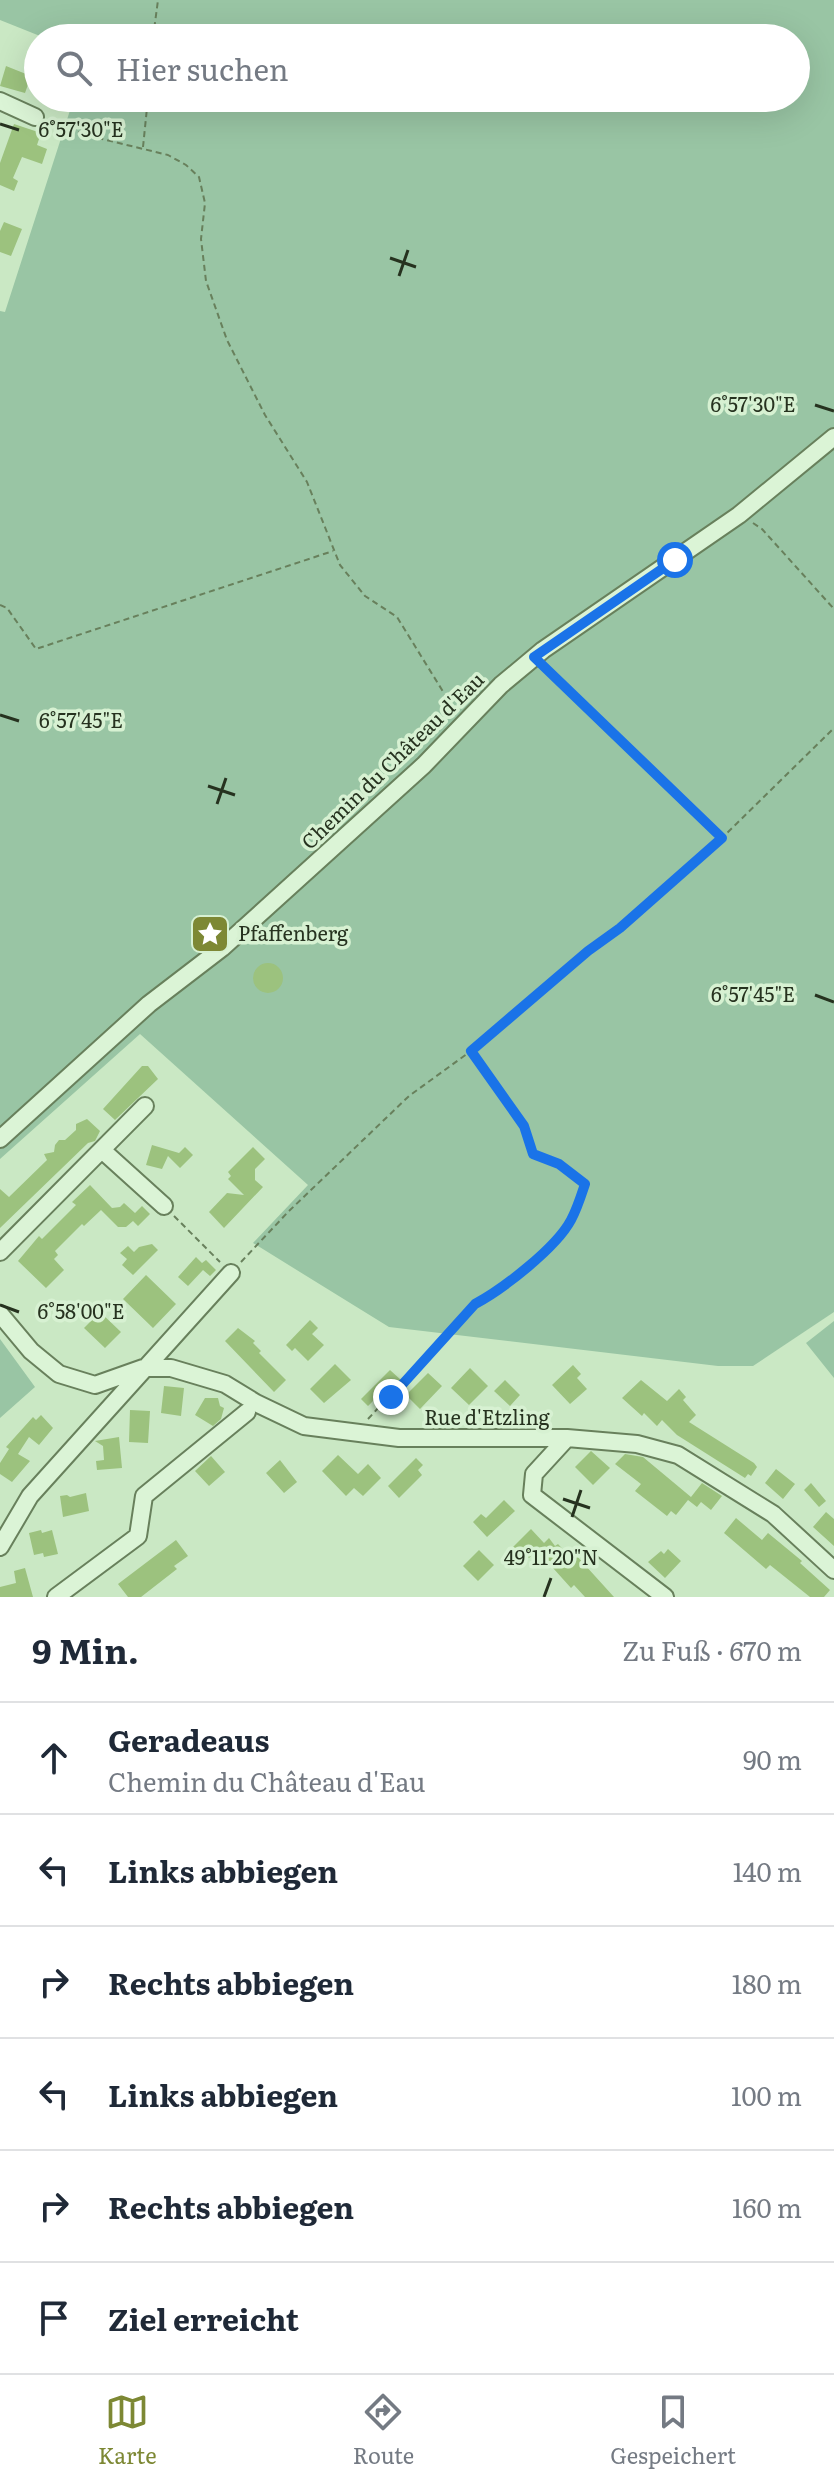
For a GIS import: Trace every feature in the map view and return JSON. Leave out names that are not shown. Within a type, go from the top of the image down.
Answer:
[{"type":"street","points":[[0,101],[24,112]]},
{"type":"street","points":[[24,112],[35,117]]},
{"type":"street","name":"Chemin du Château d'Eau","points":[[0,1139],[149,1004],[222,948],[534,657],[739,515],[834,437]]},
{"type":"street","points":[[0,1252],[145,1106]]},
{"type":"street","points":[[102,1150],[164,1206]]},
{"type":"street","points":[[0,1547],[30,1496],[231,1273]]},
{"type":"street","name":"Rue d'Etzling","points":[[0,1314],[31,1351],[59,1374],[95,1385],[143,1368],[171,1368],[225,1384],[304,1426],[399,1438],[567,1438],[637,1444],[678,1455],[773,1514],[834,1570]]},
{"type":"street","points":[[56,1597],[138,1536],[144,1496],[247,1412]]},
{"type":"street","points":[[567,1438],[534,1474],[532,1495],[665,1597]]},
{"type":"path","points":[[155,24],[158,0]]},
{"type":"path","points":[[143,148],[147,112]]},
{"type":"path","points":[[35,117],[90,136],[168,155],[199,177],[205,203],[201,239],[206,281],[227,340],[265,415],[307,482],[340,565],[365,596],[397,617],[465,724]]},
{"type":"path","points":[[739,515],[762,529],[834,609]]},
{"type":"path","points":[[0,605],[7,608],[36,649],[334,550]]},
{"type":"path","points":[[534,657],[722,838]]},
{"type":"path","points":[[164,1206],[231,1273],[288,1212],[409,1096],[471,1051],[588,951],[620,928],[722,838],[834,728]]},
{"type":"path","points":[[353,1434],[475,1304],[489,1297],[546,1250],[571,1222],[585,1184],[559,1164],[533,1154],[524,1126],[471,1051]]},
{"type":"green space","points":[[0,0],[834,0],[834,1312],[753,1366],[718,1366],[389,1327],[253,1243],[308,1185],[140,1034],[0,1159],[0,311],[5,312],[69,112],[810,112],[810,24],[24,24],[24,30],[0,20]]},
{"type":"green space","points":[[834,1321],[834,1378],[806,1343]]},
{"type":"green space","points":[[0,1339],[35,1387],[0,1418]]},
{"type":"building","points":[[6,66],[24,73],[24,93],[0,86]]},
{"type":"building","points":[[14,124],[41,133],[37,145],[47,149],[42,164],[22,157],[13,178],[18,181],[14,191],[0,185],[0,163]]},
{"type":"building","points":[[4,222],[22,229],[11,256],[0,252],[0,231]]},
{"type":"building","points":[[268,963],[274,964],[282,972],[282,984],[274,992],[268,993],[262,992],[254,984],[253,978],[254,972],[262,964]]},
{"type":"building","points":[[142,1066],[148,1066],[158,1079],[115,1120],[103,1109]]},
{"type":"building","points":[[87,1119],[100,1131],[95,1141],[88,1143],[0,1228],[0,1189],[9,1197],[47,1160],[44,1154],[54,1152],[59,1140],[65,1140],[76,1130],[76,1124]]},
{"type":"building","points":[[152,1145],[179,1153],[185,1147],[193,1155],[180,1168],[168,1156],[162,1169],[146,1165]]},
{"type":"building","points":[[253,1147],[265,1159],[255,1169],[255,1180],[263,1187],[224,1228],[209,1212],[227,1193],[244,1195],[228,1179],[231,1176],[228,1172]]},
{"type":"building","points":[[90,1185],[112,1208],[124,1203],[135,1213],[142,1206],[150,1214],[138,1226],[133,1221],[126,1227],[118,1227],[101,1210],[55,1251],[58,1255],[54,1259],[64,1270],[46,1288],[18,1261],[39,1236],[42,1239],[76,1205],[72,1202]]},
{"type":"building","points":[[152,1244],[158,1250],[133,1275],[122,1265],[127,1259],[120,1253],[128,1246],[134,1252],[139,1247]]},
{"type":"building","points":[[196,1257],[202,1263],[206,1260],[216,1270],[210,1276],[203,1270],[188,1286],[178,1277]]},
{"type":"building","points":[[146,1275],[176,1304],[153,1328],[123,1299]]},
{"type":"building","points":[[100,1312],[121,1332],[105,1348],[84,1328]]},
{"type":"building","points":[[310,1320],[318,1328],[312,1334],[324,1345],[308,1361],[295,1348],[292,1351],[286,1345]]},
{"type":"building","points":[[238,1328],[255,1341],[253,1343],[261,1351],[259,1353],[286,1380],[274,1392],[225,1341]]},
{"type":"building","points":[[335,1364],[351,1380],[324,1403],[310,1389]]},
{"type":"building","points":[[573,1365],[581,1374],[577,1378],[587,1389],[570,1404],[552,1385]]},
{"type":"building","points":[[470,1368],[488,1386],[469,1405],[451,1388]]},
{"type":"building","points":[[390,1370],[401,1380],[377,1405],[373,1401],[368,1406],[361,1399]]},
{"type":"building","points":[[428,1373],[442,1386],[420,1409],[406,1395]]},
{"type":"building","points":[[505,1380],[520,1395],[510,1406],[494,1391]]},
{"type":"building","points":[[641,1380],[667,1401],[679,1389],[686,1397],[683,1400],[696,1415],[689,1422],[754,1463],[757,1467],[751,1476],[748,1474],[745,1478],[677,1435],[662,1420],[657,1426],[644,1413],[642,1416],[622,1398]]},
{"type":"building","points":[[164,1386],[184,1388],[181,1416],[161,1413]]},
{"type":"building","points":[[205,1398],[218,1398],[220,1406],[224,1408],[221,1419],[213,1426],[195,1415]]},
{"type":"building","points":[[130,1410],[150,1411],[148,1443],[129,1442]]},
{"type":"building","points":[[41,1415],[53,1428],[39,1445],[29,1437],[18,1454],[30,1461],[12,1482],[0,1474],[0,1463],[9,1449],[6,1447],[33,1417],[36,1420]]},
{"type":"building","points":[[119,1437],[122,1468],[97,1470],[96,1461],[104,1460],[103,1446],[95,1441]]},
{"type":"building","points":[[591,1451],[610,1468],[593,1485],[575,1467]]},
{"type":"building","points":[[625,1454],[643,1457],[691,1497],[702,1483],[722,1496],[711,1510],[701,1502],[697,1507],[688,1500],[676,1515],[671,1511],[667,1516],[635,1491],[641,1484],[615,1464]]},
{"type":"building","points":[[338,1455],[358,1474],[368,1464],[381,1478],[363,1496],[354,1488],[346,1496],[322,1471]]},
{"type":"building","points":[[211,1456],[225,1472],[209,1486],[195,1471]]},
{"type":"building","points":[[416,1458],[423,1465],[418,1470],[422,1475],[399,1498],[388,1486]]},
{"type":"building","points":[[280,1460],[297,1482],[284,1493],[266,1473]]},
{"type":"building","points":[[776,1469],[795,1484],[783,1499],[765,1483]]},
{"type":"building","points":[[811,1483],[826,1501],[819,1507],[804,1490]]},
{"type":"building","points":[[86,1493],[89,1511],[63,1517],[60,1496]]},
{"type":"building","points":[[504,1500],[515,1511],[487,1537],[473,1522],[481,1514],[486,1518]]},
{"type":"building","points":[[826,1512],[834,1519],[834,1546],[813,1527]]},
{"type":"building","points":[[736,1518],[762,1540],[768,1533],[830,1590],[824,1597],[810,1597],[770,1565],[766,1569],[724,1533]]},
{"type":"building","points":[[531,1529],[544,1543],[549,1538],[571,1558],[575,1554],[614,1597],[585,1597],[574,1585],[571,1588],[535,1552],[529,1558],[524,1552],[518,1558],[511,1549]]},
{"type":"building","points":[[41,1530],[42,1533],[52,1530],[58,1554],[44,1557],[43,1553],[34,1555],[29,1533]]},
{"type":"building","points":[[176,1540],[188,1556],[174,1566],[177,1569],[141,1597],[128,1597],[118,1584]]},
{"type":"building","points":[[668,1549],[681,1561],[665,1578],[648,1562]]},
{"type":"building","points":[[479,1550],[494,1565],[478,1581],[463,1566]]},
{"type":"building","points":[[25,1568],[33,1597],[0,1597],[0,1587],[16,1583],[14,1571]]},
{"type":"place","name":"Pfaffenberg","points":[[210,934]]},
{"type":"route","points":[[391,1397],[475,1304],[489,1297],[546,1250],[571,1222],[585,1184],[559,1164],[533,1154],[524,1126],[471,1051],[588,951],[620,928],[722,838],[534,657],[675,560]]}]
